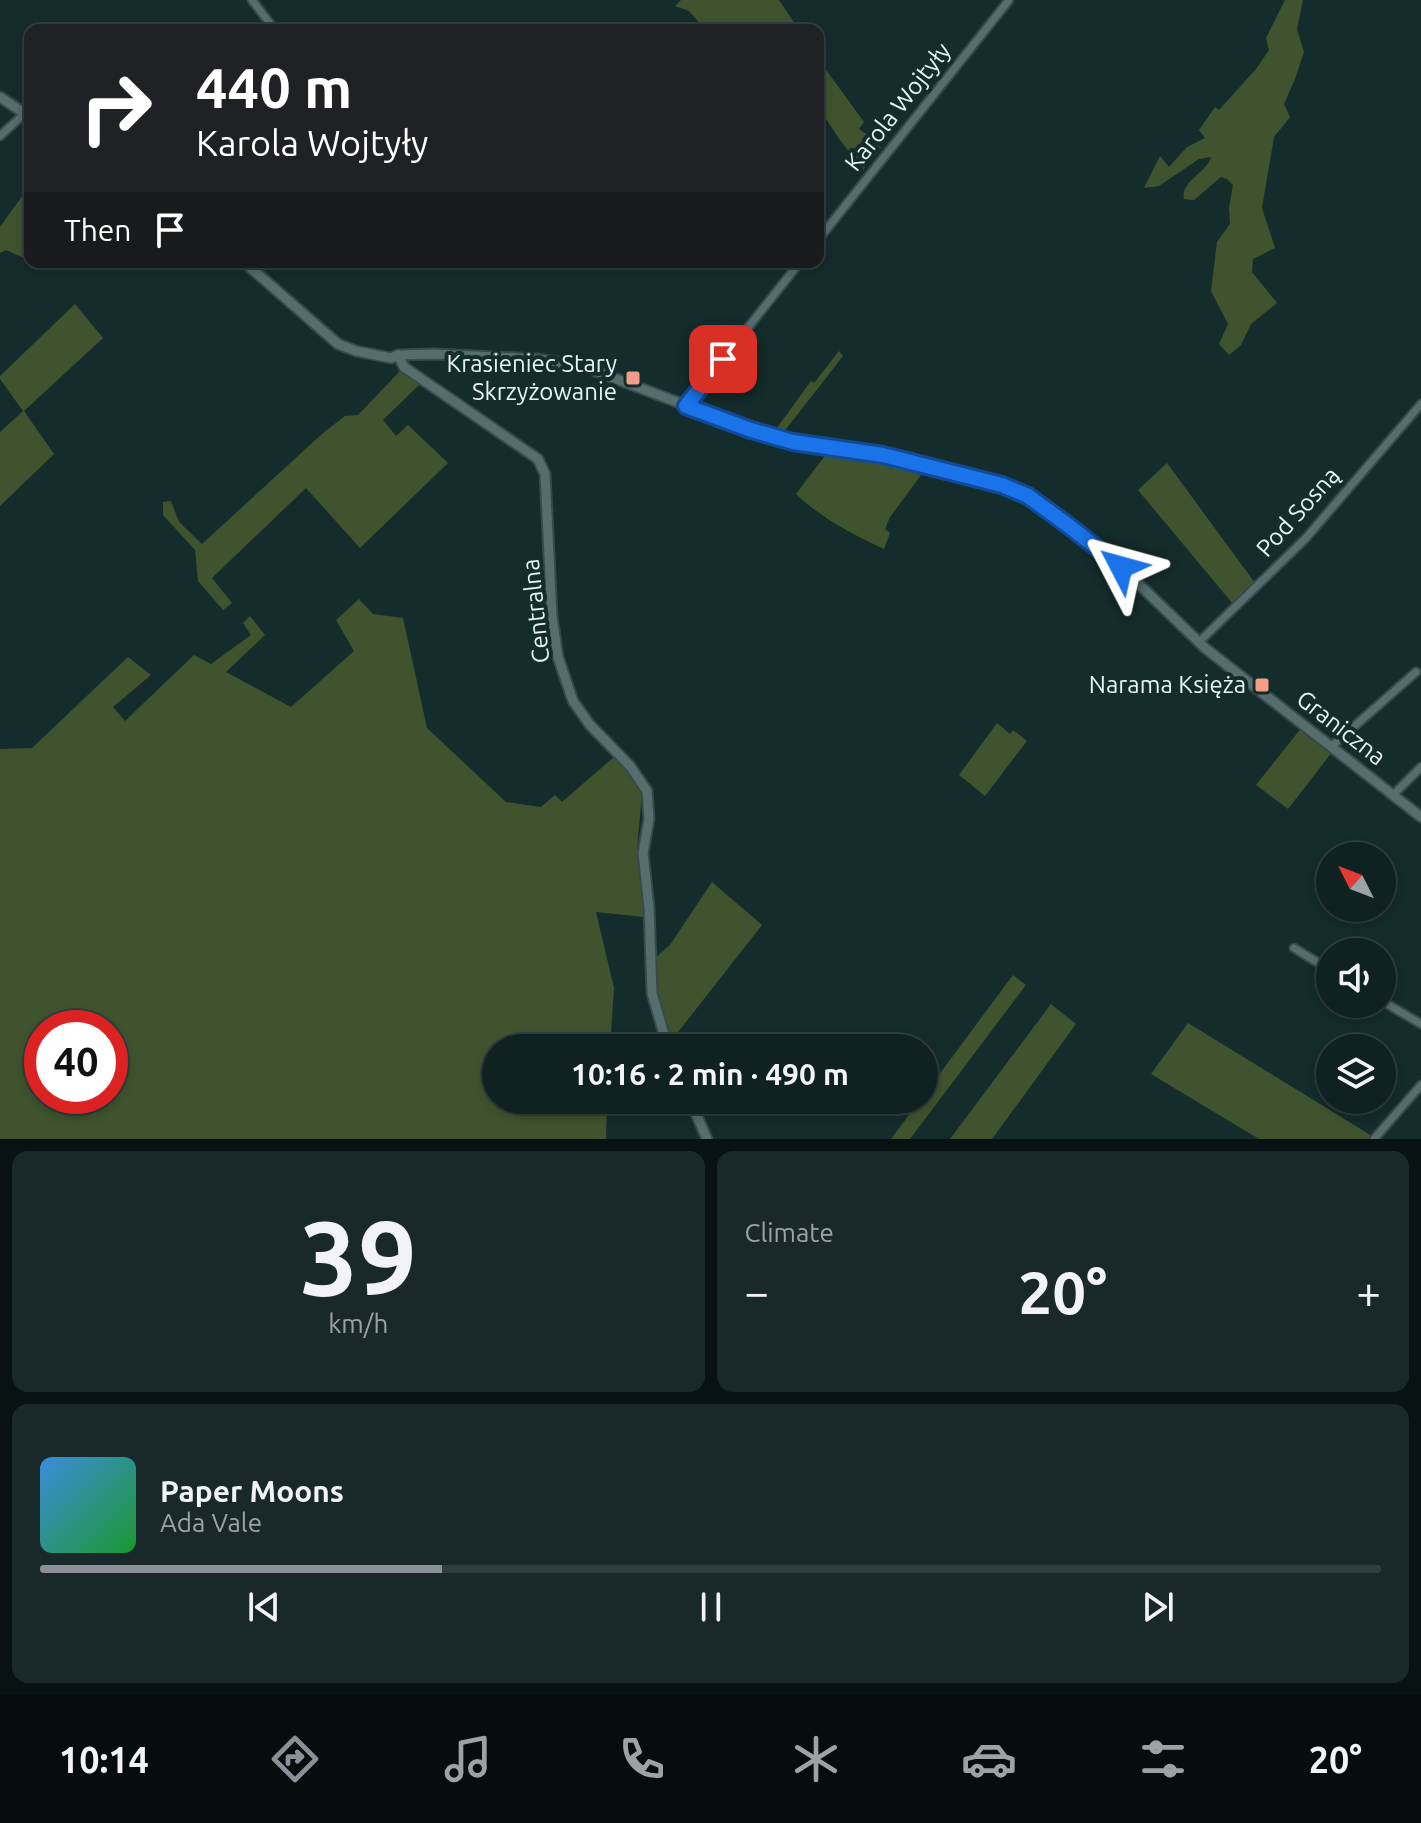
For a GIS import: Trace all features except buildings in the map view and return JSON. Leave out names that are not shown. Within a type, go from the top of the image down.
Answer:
[{"type":"street","points":[[252,0],[270,24]]},
{"type":"street","name":"Karola Wojtyły","points":[[824,232],[1009,0]]},
{"type":"street","points":[[0,97],[24,114]]},
{"type":"street","points":[[0,136],[24,118]]},
{"type":"street","points":[[251,268],[338,344],[379,356],[391,358],[398,355]]},
{"type":"street","points":[[686,406],[795,268]]},
{"type":"street","name":"Graniczna","points":[[398,355],[537,359],[582,366],[751,430],[793,442],[883,455],[1002,485],[1028,496],[1121,567],[1199,642],[1421,817]]},
{"type":"street","name":"Centralna","points":[[398,355],[404,367],[538,459],[545,474],[552,617],[558,657],[573,701],[590,725],[630,766],[647,791],[649,819],[643,853],[649,908],[652,993],[663,1034]]},
{"type":"street","name":"Pod Sosną","points":[[1199,642],[1306,538],[1421,404]]},
{"type":"street","points":[[1332,746],[1416,672]]},
{"type":"street","points":[[1393,795],[1421,767]]},
{"type":"street","points":[[1294,948],[1316,961]]},
{"type":"street","points":[[1396,1009],[1421,1024]]},
{"type":"street","points":[[1374,1139],[1421,1085]]},
{"type":"street","points":[[696,1114],[707,1139]]},
{"type":"green space","points":[[681,0],[779,0],[795,24],[700,24],[689,11],[675,6]]},
{"type":"green space","points":[[1285,0],[1303,0],[1297,29],[1304,52],[1284,104],[1290,117],[1274,137],[1262,208],[1275,248],[1253,259],[1252,272],[1277,303],[1251,324],[1241,345],[1229,355],[1219,344],[1228,324],[1211,291],[1217,242],[1230,224],[1233,185],[1221,177],[1194,200],[1184,199],[1186,187],[1205,168],[1211,157],[1199,159],[1159,186],[1144,188],[1160,156],[1169,167],[1187,147],[1205,138],[1199,130],[1215,107],[1219,110],[1269,50],[1266,38]]},
{"type":"green space","points":[[824,67],[864,122],[859,129],[881,148],[863,170],[824,116]]},
{"type":"green space","points":[[24,194],[24,258],[6,250],[0,253],[0,227]]},
{"type":"green space","points":[[75,304],[103,338],[24,411],[54,454],[0,506],[0,432],[23,411],[0,376]]},
{"type":"green space","points":[[839,351],[843,356],[783,433],[774,432],[811,381],[814,383]]},
{"type":"green space","points":[[401,370],[421,383],[383,420],[396,436],[408,425],[448,463],[360,548],[306,488],[212,578],[232,603],[223,610],[198,581],[195,550],[163,515],[163,502],[171,501],[179,522],[202,544],[323,433],[345,416],[358,415]]},
{"type":"green space","points":[[827,453],[897,466],[921,475],[890,517],[885,529],[890,533],[884,549],[837,525],[796,494]]},
{"type":"green space","points":[[1167,463],[1255,583],[1233,604],[1138,490]]},
{"type":"green space","points":[[359,599],[373,614],[403,618],[427,728],[506,802],[541,807],[555,795],[562,802],[615,756],[642,792],[637,850],[644,917],[596,912],[614,988],[611,1034],[482,1034],[482,1114],[607,1114],[606,1139],[0,1139],[0,749],[32,748],[128,657],[151,675],[113,707],[125,721],[194,655],[211,664],[251,635],[243,623],[250,616],[265,635],[226,672],[291,707],[354,651],[336,620]]},
{"type":"green space","points":[[997,723],[1010,734],[1013,730],[1027,741],[985,796],[959,775]]},
{"type":"green space","points":[[1302,727],[1333,751],[1288,809],[1256,785]]},
{"type":"green space","points":[[712,882],[762,925],[676,1034],[669,1034],[656,997],[654,959],[670,945]]},
{"type":"green space","points":[[1013,975],[1026,985],[938,1102],[938,1076]]},
{"type":"green space","points":[[1051,1004],[1076,1024],[992,1139],[950,1139]]},
{"type":"green space","points":[[1188,1023],[1316,1102],[1316,1114],[1336,1114],[1372,1136],[1370,1139],[1259,1139],[1151,1074]]},
{"type":"green space","points":[[910,1114],[929,1114],[910,1139],[891,1139]]},
{"type":"place","name":"Krasieniec Stary Skrzyżowanie","points":[[633,378]]},
{"type":"place","name":"Narama Księża","points":[[1262,685]]},
{"type":"route","points":[[723,359],[686,406],[793,442],[883,455],[1002,485],[1028,496],[1121,567]]}]
